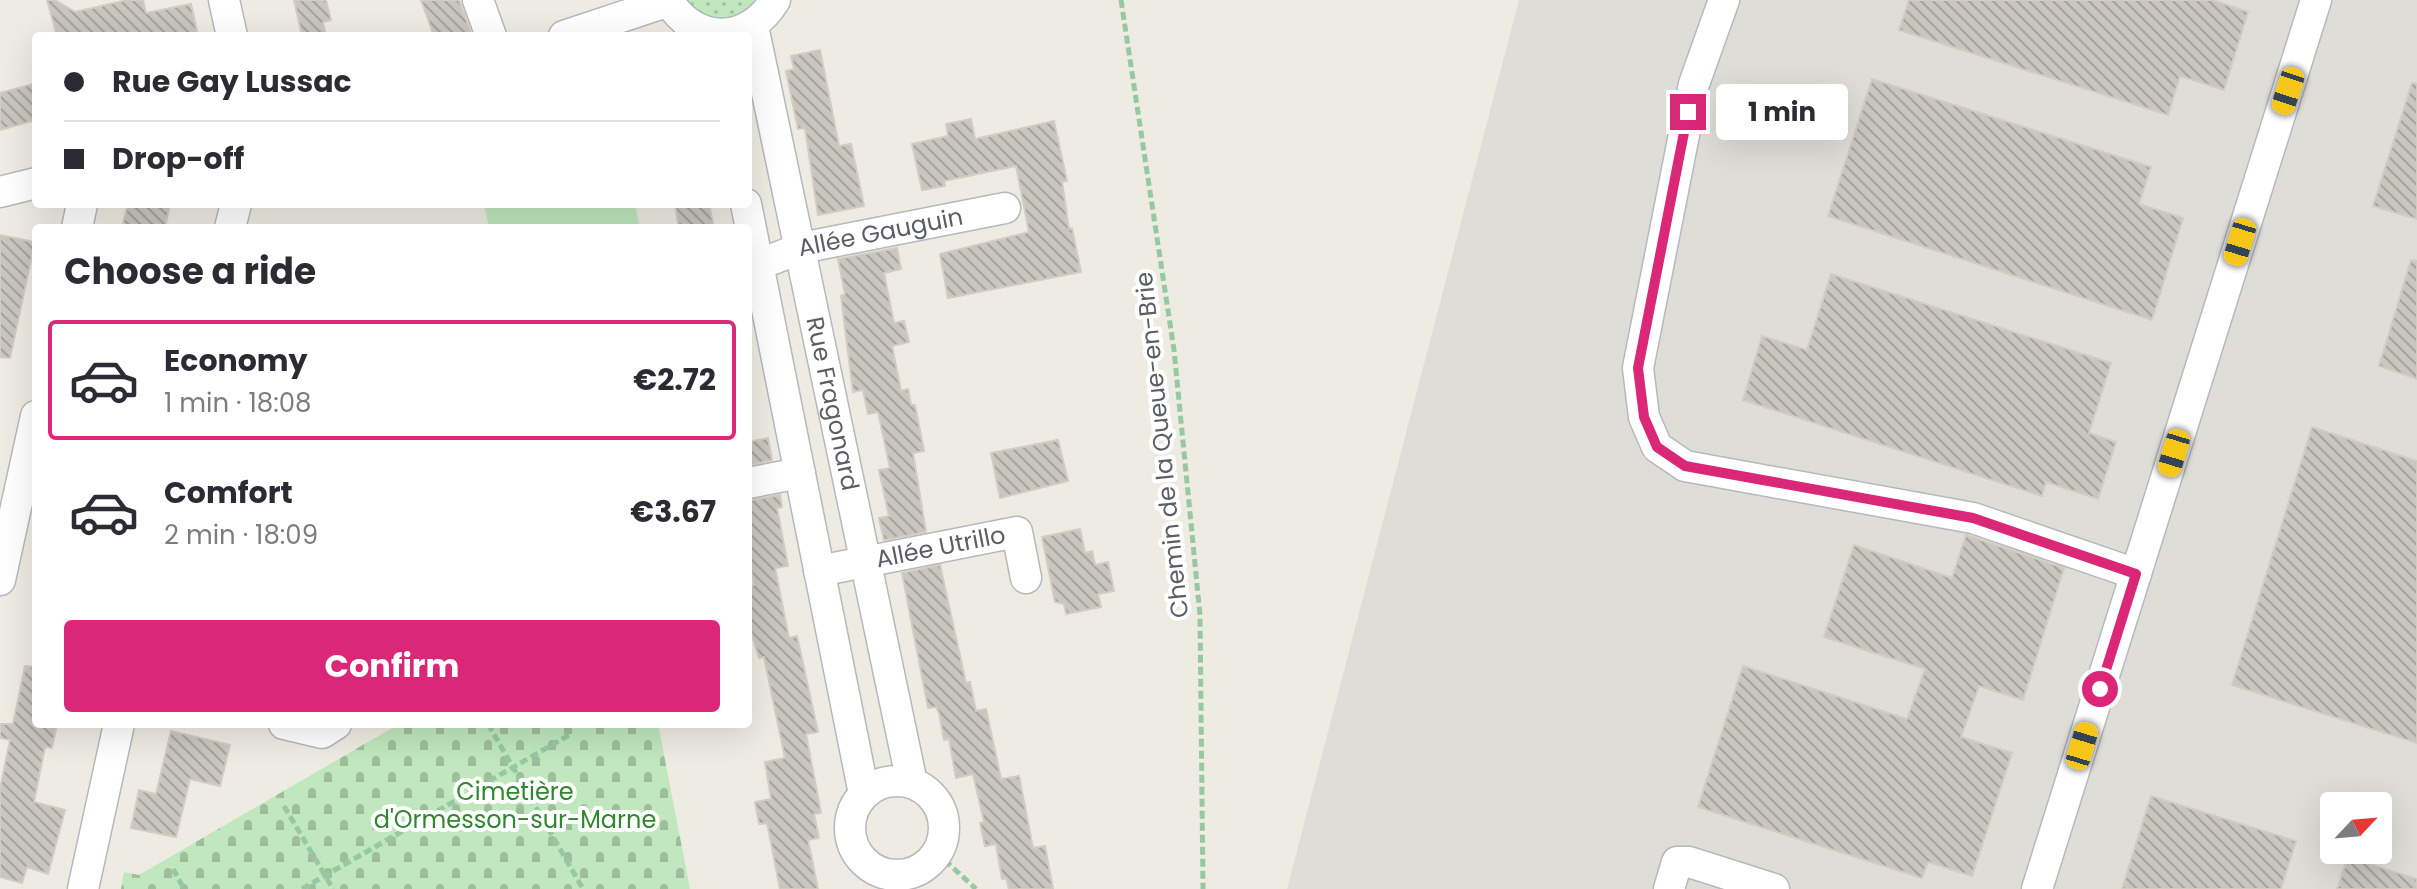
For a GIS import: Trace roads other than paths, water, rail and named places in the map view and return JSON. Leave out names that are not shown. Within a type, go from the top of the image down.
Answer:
[{"type":"street","points":[[224,0],[231,32]]},
{"type":"street","points":[[478,0],[490,32]]},
{"type":"street","points":[[741,32],[753,26],[775,0]]},
{"type":"street","points":[[1724,0],[1694,84],[1638,368],[1644,417],[1657,447],[1685,466],[1973,518],[2136,574]]},
{"type":"street","points":[[2037,889],[2316,0]]},
{"type":"street","points":[[576,32],[668,1],[680,17],[695,29],[704,32]]},
{"type":"street","name":"Rue Fragonard","points":[[753,26],[912,783]]},
{"type":"street","points":[[0,192],[32,184]]},
{"type":"street","name":"Allée Gauguin","points":[[753,268],[801,248],[1005,208]]},
{"type":"street","name":"Rue Fragonard","points":[[753,268],[800,473],[864,794]]},
{"type":"street","points":[[0,580],[32,434]]},
{"type":"street","points":[[752,482],[800,473]]},
{"type":"street","name":"Allée Utrillo","points":[[819,571],[1017,532],[1026,578]]},
{"type":"street","points":[[83,889],[118,728]]},
{"type":"street","points":[[301,728],[322,733],[330,728]]},
{"type":"street","points":[[896,780],[912,783],[928,793],[940,809],[944,823],[942,842],[919,869],[897,875],[879,871],[865,863],[855,851],[849,831],[852,813],[864,794],[874,786],[896,780]]},
{"type":"street","points":[[1669,889],[1677,862],[1689,862],[1774,889]]},
{"type":"park label","name":"Cimetière d'Ormesson-sur-Marne","points":[[515,806]]}]
